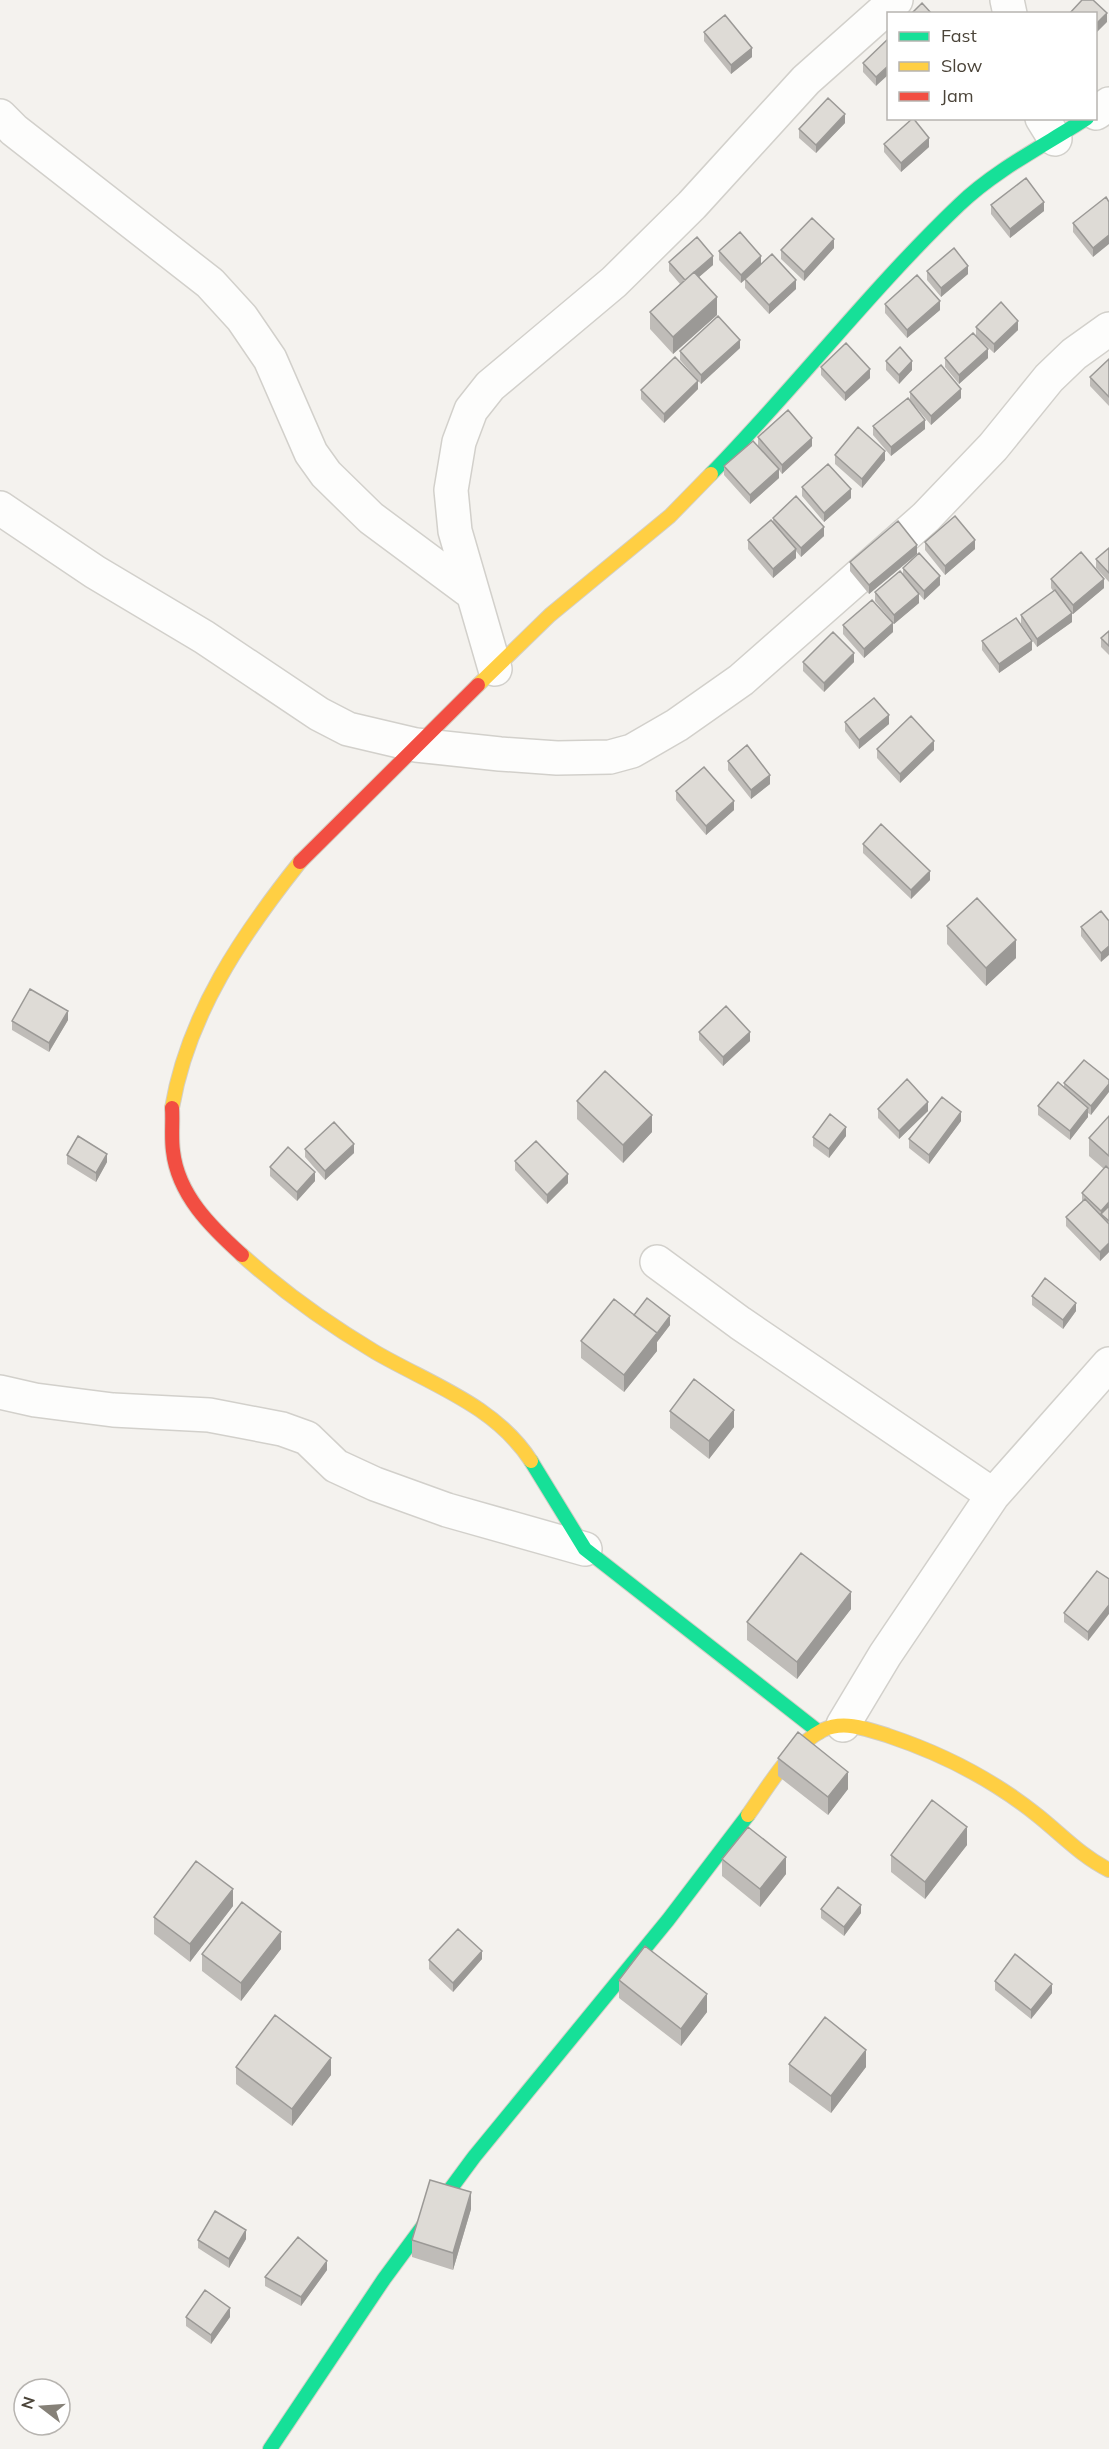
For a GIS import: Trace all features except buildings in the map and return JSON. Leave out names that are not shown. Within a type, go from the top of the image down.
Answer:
[{"type":"street","points":[[495,669],[455,531],[451,490],[459,442],[471,410],[490,386],[614,282],[692,205],[806,80],[896,0]]},
{"type":"street","points":[[0,116],[14,130],[123,217],[210,283],[242,318],[270,359],[311,453],[326,474],[370,518],[472,593]]},
{"type":"street","points":[[1080,120],[1049,129],[959,205],[872,297],[771,412],[670,516],[550,615],[307,853],[285,880],[226,967],[201,1013],[173,1090],[170,1119],[175,1154],[187,1194],[203,1216],[280,1287],[334,1326],[480,1410],[517,1442],[573,1534],[585,1549],[831,1728],[874,1731],[928,1748],[980,1773],[1038,1815],[1078,1852],[1109,1870]]},
{"type":"street","points":[[0,508],[95,572],[204,637],[319,714],[348,729],[416,746],[557,758],[610,757],[632,751],[677,725],[741,680],[926,517],[993,447],[1049,378],[1074,354],[1109,328]]},
{"type":"street","points":[[657,1262],[740,1323],[993,1495]]},
{"type":"street","points":[[270,2449],[384,2279],[474,2157],[668,1920],[797,1749],[831,1728],[891,1646],[993,1495],[1109,1364]]},
{"type":"street","points":[[0,1392],[35,1400],[113,1410],[209,1415],[282,1429],[307,1438],[336,1466],[375,1484],[447,1510],[585,1549]]},
{"type":"traffic: fast","points":[[711,474],[895,270],[959,205],[1004,169],[1084,120]]},
{"type":"traffic: fast","points":[[531,1461],[585,1549],[819,1732]]},
{"type":"traffic: fast","points":[[270,2449],[384,2279],[474,2157],[668,1920],[748,1815]]},
{"type":"traffic: slow","points":[[478,685],[550,615],[670,516],[711,474]]},
{"type":"traffic: slow","points":[[172,1108],[191,1040],[220,977],[258,918],[300,862]]},
{"type":"traffic: slow","points":[[242,1255],[290,1295],[340,1330],[480,1410],[499,1425],[531,1461]]},
{"type":"traffic: slow","points":[[748,1815],[781,1768],[811,1737],[831,1727],[856,1727],[929,1751],[985,1779],[1020,1802],[1080,1851],[1109,1870]]},
{"type":"traffic: jam","points":[[300,862],[478,685]]},
{"type":"traffic: jam","points":[[172,1108],[173,1151],[182,1182],[198,1209],[242,1255]]}]
